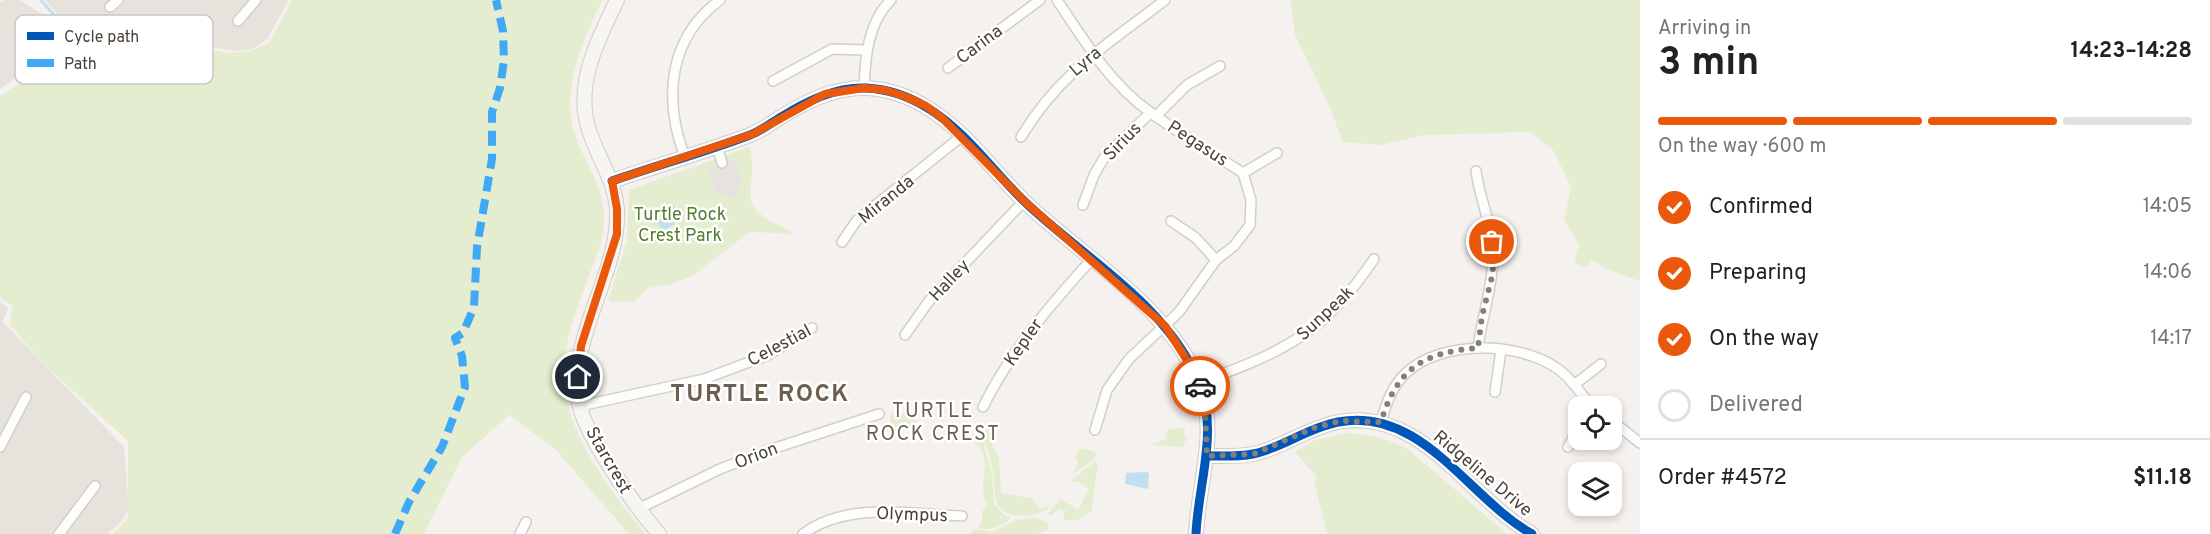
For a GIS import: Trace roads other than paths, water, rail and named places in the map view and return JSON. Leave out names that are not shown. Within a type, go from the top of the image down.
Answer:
[{"type":"street","points":[[110,7],[118,0]]},
{"type":"street","points":[[238,21],[256,0]]},
{"type":"street","name":"Starcrest","points":[[617,0],[593,50],[585,90],[588,129],[612,181],[617,209],[617,234],[581,346],[578,377],[580,406],[599,447],[639,509],[659,534]]},
{"type":"street","points":[[685,157],[671,111],[672,83],[693,27],[720,0]]},
{"type":"street","points":[[864,88],[865,50],[884,6],[891,0]]},
{"type":"street","name":"Carina","points":[[948,68],[1040,0]]},
{"type":"street","name":"Pegasus","points":[[1057,0],[1093,53],[1114,79],[1153,114],[1243,173],[1251,200],[1250,225],[1234,246],[1216,260],[1179,312],[1129,359],[1107,390],[1095,430]]},
{"type":"street","name":"Lyra","points":[[1021,137],[1046,98],[1093,53],[1165,0]]},
{"type":"street","points":[[772,81],[832,49],[865,50]]},
{"type":"street","name":"Sirius","points":[[1083,205],[1094,175],[1104,158],[1187,85],[1220,66]]},
{"type":"street","points":[[612,181],[753,134],[825,94],[864,88],[884,90],[926,106],[962,136],[1024,201],[1165,326],[1199,383],[1205,406],[1207,456],[1197,510],[1196,534]]},
{"type":"street","name":"Miranda","points":[[842,242],[857,220],[962,136]]},
{"type":"street","points":[[717,146],[722,163]]},
{"type":"street","points":[[1243,173],[1277,153]]},
{"type":"street","points":[[1476,171],[1479,193],[1492,242],[1493,273],[1482,316],[1478,348]]},
{"type":"street","name":"Halley","points":[[905,335],[929,301],[1024,201]]},
{"type":"street","points":[[1171,220],[1196,238],[1216,260]]},
{"type":"street","name":"Sunpeak","points":[[1199,383],[1298,340],[1340,304],[1374,259]]},
{"type":"street","name":"Kepler","points":[[983,407],[1020,344],[1042,313],[1092,260]]},
{"type":"street","name":"Celestial","points":[[580,406],[704,379],[768,355],[812,328]]},
{"type":"street","points":[[1381,422],[1392,390],[1405,374],[1420,362],[1442,352],[1478,348],[1501,350],[1541,359],[1558,369],[1583,396]]},
{"type":"street","points":[[1495,392],[1501,350]]},
{"type":"street","points":[[1574,385],[1601,364]]},
{"type":"street","points":[[0,447],[26,397]]},
{"type":"street","name":"Orion","points":[[639,509],[720,469],[769,450],[879,414]]},
{"type":"street","name":"Ridgeline Drive","points":[[1207,456],[1254,454],[1316,427],[1341,421],[1381,422],[1414,436],[1497,509],[1532,534]]},
{"type":"street","points":[[1622,429],[1640,443]]},
{"type":"street","points":[[59,534],[95,486]]},
{"type":"street","name":"Olympus","points":[[803,534],[837,518],[861,513],[962,516]]},
{"type":"street","points":[[519,534],[526,522]]},
{"type":"water","points":[[672,204],[683,216],[665,231],[657,223]]},
{"type":"water","points":[[1126,473],[1149,473],[1148,489],[1125,484]]},
{"type":"waterway","points":[[41,0],[54,15]]},
{"type":"district","name":"TURTLE ROCK","points":[[760,393]]},
{"type":"district","name":"TURTLE ROCK CREST","points":[[933,422]]},
{"type":"park label","name":"Turtle Rock Crest Park","points":[[680,224]]}]
